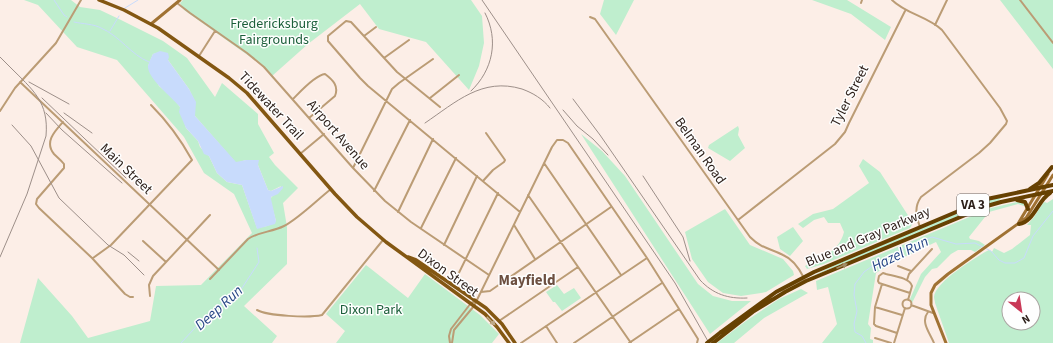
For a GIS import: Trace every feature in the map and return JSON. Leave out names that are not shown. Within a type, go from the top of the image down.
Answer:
[{"type":"highway","points":[[1028,190],[1040,183],[1053,166]]},
{"type":"highway","name":"Blue and Gray Parkway","points":[[713,343],[767,298],[803,276],[987,200],[1053,185]]},
{"type":"highway","name":"Blue and Gray Parkway","points":[[707,343],[722,334],[754,310],[806,281],[975,211],[997,203],[1053,191]]},
{"type":"highway","points":[[1019,224],[1029,218],[1042,199],[1053,191]]},
{"type":"highway","points":[[1009,200],[1024,201],[1027,204],[1028,209]]},
{"type":"main road","name":"Tidewater Trail","points":[[99,0],[129,12],[151,24],[199,56],[242,88],[357,217],[383,240],[405,256]]},
{"type":"main road","points":[[151,24],[178,1]]},
{"type":"main road","points":[[946,343],[933,313],[931,304],[931,296],[935,285],[944,276],[1019,224],[1029,214],[1053,166]]},
{"type":"main road","points":[[1043,187],[1053,175]]},
{"type":"main road","points":[[1019,224],[1039,194]]},
{"type":"main road","name":"Dixon Street","points":[[405,256],[416,260],[476,301],[499,321],[515,343]]},
{"type":"main road","name":"Dixon Street","points":[[405,256],[472,304],[494,323],[509,343]]},
{"type":"street","points":[[0,112],[20,82],[56,43],[81,0]]},
{"type":"street","points":[[892,0],[905,10],[942,30],[1007,119],[1006,124],[985,148],[920,199],[916,213],[920,227]]},
{"type":"street","points":[[935,25],[946,0]]},
{"type":"street","points":[[1020,0],[1053,43]]},
{"type":"street","name":"Airport Avenue","points":[[178,1],[184,10],[259,63],[374,191],[397,212],[489,275]]},
{"type":"street","name":"Tyler Street","points":[[738,220],[824,154],[840,139],[905,10]]},
{"type":"street","name":"Belman Road","points":[[590,17],[595,19],[754,242],[763,248],[781,253],[790,259],[806,281]]},
{"type":"street","points":[[440,107],[405,78],[384,58],[351,22],[346,21],[329,34],[328,39],[335,49],[360,78],[520,212]]},
{"type":"street","points":[[364,36],[376,27]]},
{"type":"street","points":[[199,56],[215,31]]},
{"type":"street","points":[[384,58],[409,40]]},
{"type":"street","points":[[353,168],[386,100],[395,86],[433,59]]},
{"type":"street","points":[[293,100],[321,74],[325,74],[330,78],[335,84],[337,91],[335,96],[309,118]]},
{"type":"street","points":[[430,98],[460,75]]},
{"type":"street","name":"Main Street","points":[[20,82],[219,270]]},
{"type":"street","points":[[92,258],[110,246],[192,160],[183,144],[164,119],[151,106]]},
{"type":"street","points":[[374,191],[410,120]]},
{"type":"street","points":[[63,122],[52,134],[50,144],[54,154],[64,164],[64,168],[37,199],[36,204],[92,258],[124,294],[133,297]]},
{"type":"street","points":[[483,181],[505,160],[486,132]]},
{"type":"street","points":[[300,154],[324,134]]},
{"type":"street","points":[[397,212],[433,139]]},
{"type":"street","points":[[451,343],[449,336],[451,329],[476,301],[553,144],[559,140],[564,140],[568,143],[647,258],[679,309],[697,342]]},
{"type":"street","points":[[421,229],[456,158]]},
{"type":"street","points":[[544,163],[621,275]]},
{"type":"street","points":[[444,244],[477,176]]},
{"type":"street","points":[[210,279],[248,239],[254,235],[276,230],[287,224],[331,189]]},
{"type":"street","points":[[453,285],[498,193]]},
{"type":"street","points":[[528,195],[630,343],[679,309]]},
{"type":"street","points":[[481,292],[490,290],[612,207]]},
{"type":"street","points":[[150,296],[148,288],[151,278],[210,215]]},
{"type":"street","points":[[514,225],[535,259]]},
{"type":"street","points":[[143,240],[166,262]]},
{"type":"street","points":[[257,310],[272,315],[322,315],[383,240]]},
{"type":"street","points":[[907,280],[911,272],[932,249]]},
{"type":"street","points":[[521,343],[647,258]]},
{"type":"street","points":[[898,266],[911,272]]},
{"type":"street","points":[[499,321],[578,267]]},
{"type":"street","points":[[910,293],[879,283],[879,276],[883,274],[907,280],[912,284],[910,293],[908,300],[911,305],[933,313]]},
{"type":"street","points":[[574,343],[662,283]]},
{"type":"street","points":[[882,284],[876,307],[874,324],[897,333]]},
{"type":"street","points":[[875,338],[883,342],[893,343],[905,308],[903,306],[904,300],[908,300]]},
{"type":"street","points":[[905,308],[909,308],[911,305]]},
{"type":"street","points":[[876,307],[902,315]]},
{"type":"street","points":[[928,312],[924,316],[924,321],[934,343]]},
{"type":"street","points":[[546,326],[557,343]]},
{"type":"green space","points":[[24,0],[71,0],[80,7],[100,10],[121,20],[163,41],[187,58],[215,97],[222,83],[258,114],[258,124],[274,153],[269,157],[298,188],[283,203],[287,227],[287,264],[244,306],[277,336],[272,343],[20,343],[38,278],[72,316],[88,338],[150,321],[156,286],[201,285],[252,233],[234,194],[204,173],[184,137],[117,60],[77,47],[38,5]],"holes":[[[157,53],[168,60],[189,89],[195,102],[195,116],[236,163],[246,160],[258,160],[258,165],[268,190],[271,191],[281,186],[270,199],[276,221],[267,226],[257,228],[242,185],[227,182],[217,173],[209,156],[200,147],[198,141],[186,128],[180,107],[173,98],[159,86],[148,66],[153,54]]]},
{"type":"green space","name":"Fredericksburg Fairgrounds","points":[[183,0],[471,0],[482,16],[484,43],[479,66],[469,90],[426,42],[379,29],[360,4],[308,44],[272,76],[259,63],[184,10],[180,3]]},
{"type":"green space","points":[[604,0],[634,0],[616,35],[600,14]]},
{"type":"green space","points":[[812,0],[847,0],[891,27],[885,40],[851,14]]},
{"type":"green space","points":[[1000,0],[1053,0],[1053,69]]},
{"type":"green space","points":[[738,126],[738,135],[745,148],[730,161],[708,148],[709,145]]},
{"type":"green space","points":[[581,134],[602,151],[625,176],[698,284],[713,296],[732,301],[751,301],[710,334]]},
{"type":"green space","points":[[863,159],[880,172],[913,223],[910,228],[824,264],[807,269],[805,266],[823,257],[834,249],[842,239],[844,232],[840,223],[828,223],[824,217],[814,220],[803,228],[798,224],[813,214],[833,209],[869,183],[859,166]]},
{"type":"green space","points":[[1002,197],[997,202],[810,277],[844,261],[984,202]]},
{"type":"green space","points":[[1053,199],[1053,343],[949,343],[935,303],[934,297],[936,291],[948,278],[964,265],[985,252],[989,250],[992,252],[994,248],[1004,253],[1012,249],[1030,235],[1031,225],[1027,225],[1045,202],[1047,203]]},
{"type":"green space","points":[[1021,201],[1025,203],[1024,206],[1018,204],[989,212],[969,237],[970,239],[979,241],[985,245],[975,252],[971,250],[958,250],[951,254],[937,268],[932,269],[925,277],[912,303],[910,299],[921,274],[941,252],[936,242],[896,261],[876,273],[868,324],[871,328],[870,339],[873,340],[873,343],[822,343],[837,324],[828,287],[817,290],[816,281],[991,208]]},
{"type":"green space","points":[[725,209],[750,245],[783,259],[793,271],[794,275],[766,292],[741,296],[723,293],[708,282],[692,259],[685,232]]},
{"type":"green space","points":[[793,227],[803,241],[790,256],[780,249],[777,237]]},
{"type":"green space","name":"Dixon Park","points":[[366,265],[408,298],[425,274],[480,315],[499,334],[492,343],[336,343],[345,331],[326,314]]},
{"type":"green space","points":[[557,285],[564,294],[574,288],[581,298],[562,311],[546,292]]},
{"type":"green space","points":[[801,289],[808,293],[764,318],[734,343],[717,343],[779,299]]},
{"type":"water","points":[[160,51],[168,53],[168,60],[189,89],[196,102],[195,116],[236,162],[259,160],[258,165],[268,190],[271,191],[283,186],[278,194],[271,197],[276,221],[275,224],[257,229],[242,185],[227,182],[217,173],[209,156],[204,154],[198,141],[186,128],[179,112],[180,107],[151,76],[148,66],[149,63],[153,54]]},
{"type":"waterway","name":"Deep Run","points":[[54,0],[67,17]]},
{"type":"waterway","points":[[125,8],[138,0]]},
{"type":"waterway","points":[[110,31],[119,16]]},
{"type":"waterway","name":"Deep Run","points":[[74,22],[95,26],[108,31],[137,55],[149,62]]},
{"type":"waterway","name":"Hazel Run","points":[[866,343],[862,336],[855,332],[854,324],[857,311],[854,295],[855,284],[864,272],[878,262],[907,247],[932,237],[956,244],[975,243],[991,251],[999,260],[1005,263],[1015,263],[1024,258],[1033,236],[1053,211]]},
{"type":"waterway","name":"Deep Run","points":[[181,343],[206,316],[242,288],[259,262],[257,248]]},
{"type":"railway","points":[[482,0],[675,283],[709,343]]},
{"type":"railway","points":[[471,91],[484,74],[492,54],[492,34],[485,13]]},
{"type":"railway","points":[[0,57],[13,70]]},
{"type":"railway","points":[[0,257],[27,194],[46,136],[45,114],[38,97],[10,67]]},
{"type":"railway","points":[[29,82],[69,104]]},
{"type":"railway","points":[[425,123],[470,94],[494,86],[508,86],[530,92],[550,108]]},
{"type":"railway","points":[[42,98],[126,178]]},
{"type":"railway","points":[[573,99],[600,135],[700,280],[710,289],[721,295],[733,298],[747,298]]},
{"type":"railway","points":[[563,110],[577,126],[593,139],[608,155]]},
{"type":"railway","points":[[46,113],[62,130],[122,183]]},
{"type":"railway","points":[[64,113],[92,133]]},
{"type":"railway","points":[[12,125],[31,146],[59,198],[108,245],[124,255],[144,275]]},
{"type":"railway","points":[[643,176],[683,237],[690,261]]},
{"type":"railway","points":[[128,252],[139,261]]},
{"type":"district","name":"Mayfield","points":[[527,280]]}]
